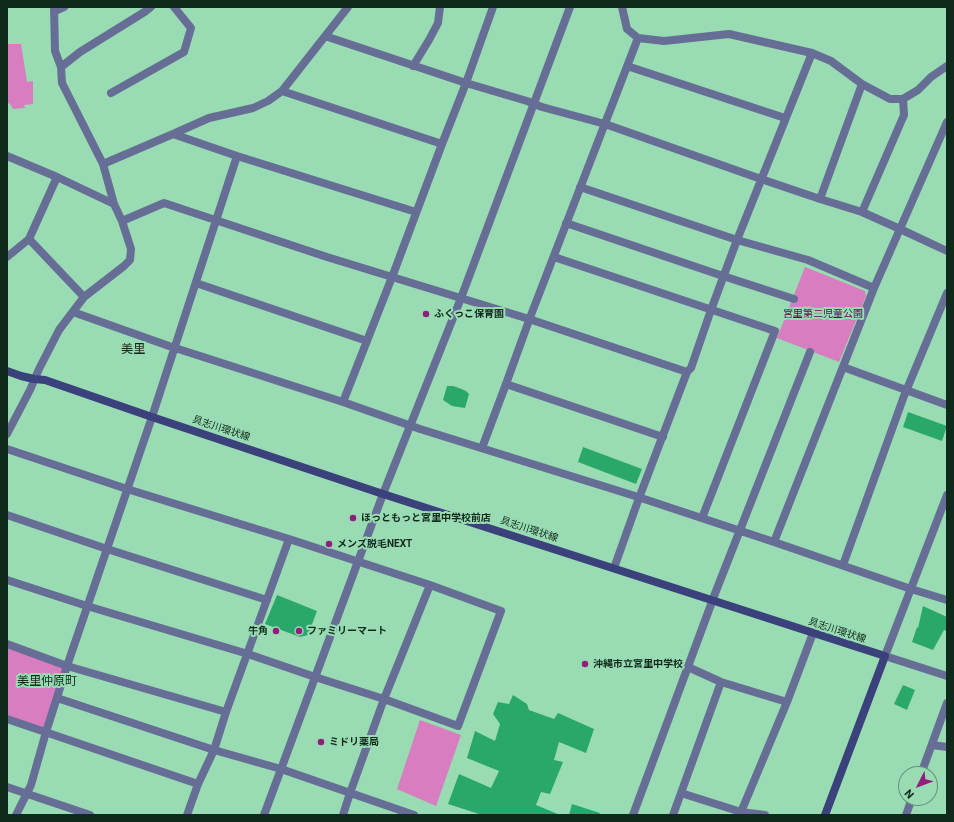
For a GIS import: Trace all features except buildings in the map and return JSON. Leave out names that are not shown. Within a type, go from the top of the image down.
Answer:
[{"type":"main road","name":"具志川環状線","points":[[7,371],[21,376],[45,380],[383,494],[885,656]]},
{"type":"main road","points":[[825,815],[885,656]]},
{"type":"street","points":[[7,434],[60,330],[84,297],[130,260],[131,249],[122,221],[114,204],[103,164],[62,84],[62,67],[55,51],[54,9],[64,7]]},
{"type":"street","points":[[62,67],[80,52],[151,7]]},
{"type":"street","points":[[111,93],[184,52],[191,28],[174,7]]},
{"type":"street","points":[[103,164],[209,118],[253,108],[268,101],[282,91],[348,7]]},
{"type":"street","points":[[413,66],[438,23],[440,7]]},
{"type":"street","points":[[343,402],[466,83],[493,7]]},
{"type":"street","points":[[264,815],[383,494],[461,298],[570,7]]},
{"type":"street","points":[[622,7],[627,29],[638,38],[664,41],[729,34],[812,52],[831,61],[862,84],[890,99],[903,99],[918,90],[931,77],[947,67]]},
{"type":"street","points":[[325,36],[542,107],[604,124],[761,179],[862,212],[900,228],[947,251]]},
{"type":"street","points":[[482,448],[529,319],[638,38]]},
{"type":"street","points":[[614,568],[687,372],[691,368],[723,276],[812,52]]},
{"type":"street","points":[[627,66],[785,118]]},
{"type":"street","points":[[820,199],[862,84]]},
{"type":"street","points":[[282,91],[442,144]]},
{"type":"street","points":[[862,212],[904,115],[903,99]]},
{"type":"street","points":[[774,542],[874,288],[947,122]]},
{"type":"street","points":[[173,134],[237,156],[416,212]]},
{"type":"street","points":[[7,156],[57,177],[114,204]]},
{"type":"street","points":[[16,815],[30,785],[56,698],[128,489],[237,156]]},
{"type":"street","points":[[7,257],[29,239],[57,177]]},
{"type":"street","points":[[580,187],[737,240],[808,260],[874,288]]},
{"type":"street","points":[[122,221],[164,203],[392,277],[529,319],[687,372]]},
{"type":"street","points":[[566,223],[794,299]]},
{"type":"street","points":[[29,239],[84,297]]},
{"type":"street","points":[[554,257],[775,331],[702,518]]},
{"type":"street","points":[[196,283],[366,341]]},
{"type":"street","points":[[843,565],[906,391],[947,293]]},
{"type":"street","points":[[73,312],[174,348],[343,402],[411,426],[702,518],[947,600]]},
{"type":"street","points":[[633,815],[713,601],[810,352]]},
{"type":"street","points":[[843,367],[947,405]]},
{"type":"street","points":[[506,384],[663,437]]},
{"type":"street","points":[[7,449],[430,585],[502,611],[458,726],[384,699],[248,654],[87,606],[7,580]]},
{"type":"street","points":[[947,496],[885,656],[947,676]]},
{"type":"street","points":[[7,515],[107,549],[267,600]]},
{"type":"street","points":[[187,815],[198,784],[214,750],[226,712],[289,539]]},
{"type":"street","points":[[343,815],[384,699],[430,585]]},
{"type":"street","points":[[741,814],[787,702],[813,633]]},
{"type":"street","points":[[7,644],[67,666],[226,712]]},
{"type":"street","points":[[688,667],[721,682],[787,702]]},
{"type":"street","points":[[673,815],[721,682]]},
{"type":"street","points":[[56,698],[214,750],[282,769],[414,815]]},
{"type":"street","points":[[924,766],[947,703]]},
{"type":"street","points":[[7,719],[198,784]]},
{"type":"street","points":[[932,745],[947,747]]},
{"type":"street","points":[[7,787],[90,815]]},
{"type":"street","points":[[681,793],[741,814],[765,815]]},
{"type":"green space","points":[[7,44],[21,44],[27,82],[33,81],[33,104],[24,105],[25,108],[13,109],[7,102]]},
{"type":"green space","name":"宮里第二児童公園","points":[[805,267],[865,291],[866,296],[839,362],[777,338]]},
{"type":"green space","points":[[7,644],[67,666],[46,732],[7,719]]},
{"type":"green space","points":[[420,720],[461,735],[436,806],[397,789]]},
{"type":"place","name":"ふくっこ保育園","points":[[426,314]]},
{"type":"place","name":"ほっともっと宮里中学校前店","points":[[353,518]]},
{"type":"place","name":"メンズ脱毛NEXT","points":[[329,544]]},
{"type":"place","name":"牛角","points":[[276,631]]},
{"type":"place","name":"ファミリーマート","points":[[299,631]]},
{"type":"place","name":"沖縄市立宮里中学校","points":[[585,664]]},
{"type":"place","name":"ミドリ薬局","points":[[321,742]]},
{"type":"district","name":"美里","points":[[133,350]]},
{"type":"district","name":"美里仲原町","points":[[47,682]]}]
